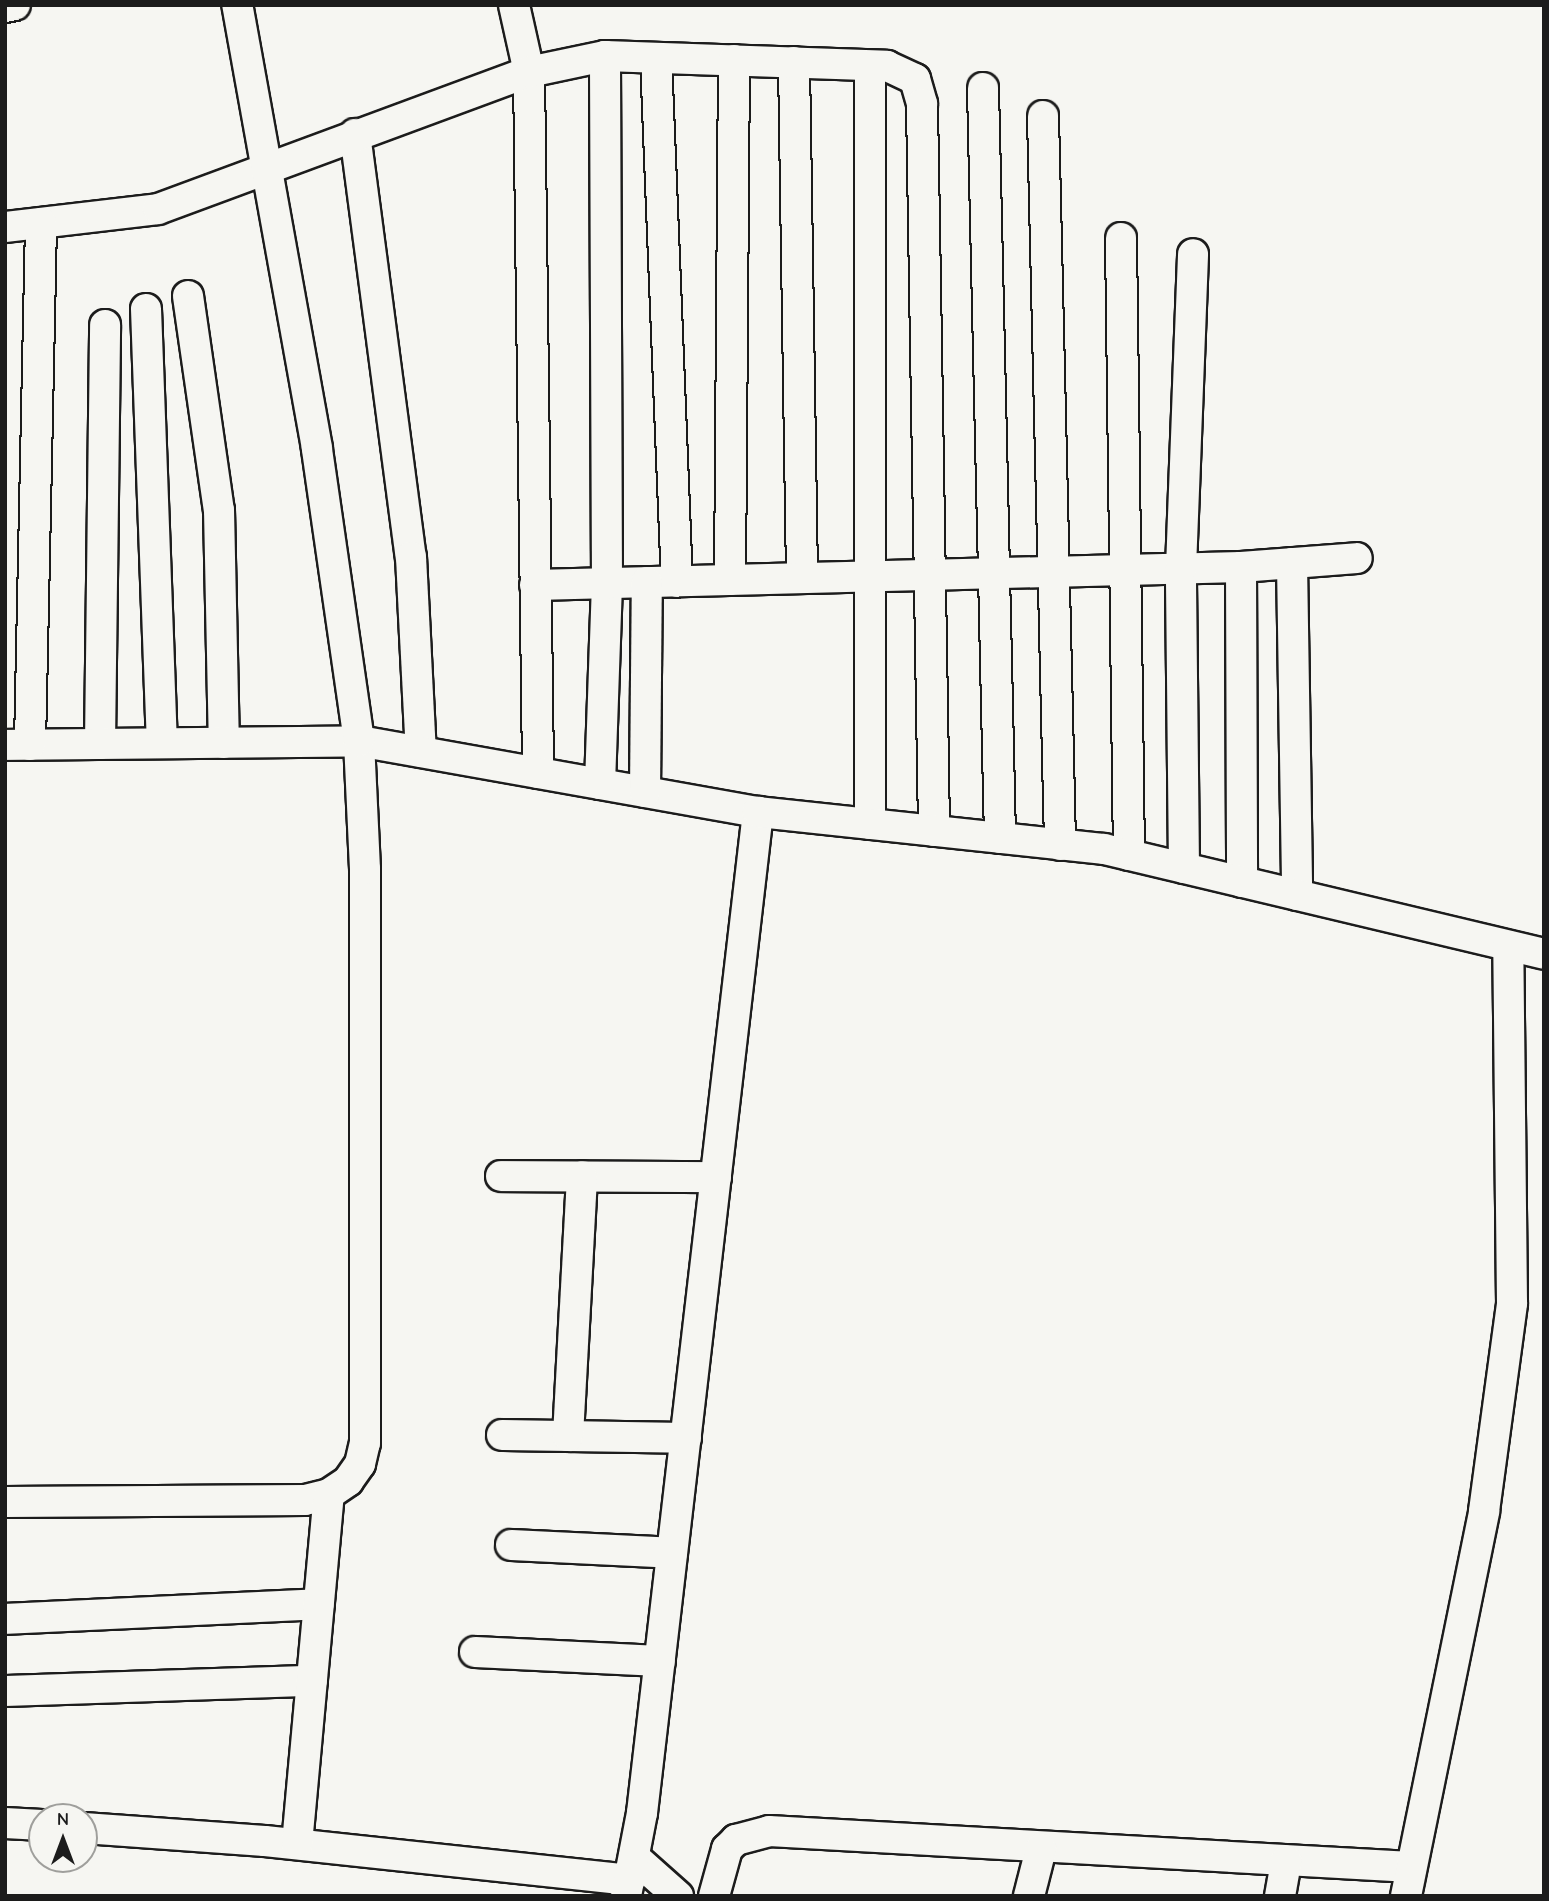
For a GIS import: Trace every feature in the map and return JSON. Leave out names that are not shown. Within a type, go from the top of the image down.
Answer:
[{"type":"street","points":[[5,7],[15,5]]},
{"type":"street","points":[[5,1502],[305,1500],[329,1494],[354,1472],[365,1443],[365,869],[359,741],[317,448],[237,5]]},
{"type":"street","points":[[514,5],[529,72],[538,773]]},
{"type":"street","points":[[600,784],[607,583],[605,56]]},
{"type":"street","points":[[5,227],[158,209],[266,166],[529,72],[605,56],[887,66],[915,79],[922,104],[934,831]]},
{"type":"street","points":[[656,58],[677,582]]},
{"type":"street","points":[[730,580],[734,60]]},
{"type":"street","points":[[794,62],[802,578]]},
{"type":"street","points":[[870,66],[867,577],[870,824]]},
{"type":"street","points":[[983,88],[991,573],[1000,838]]},
{"type":"street","points":[[1044,116],[1060,845]]},
{"type":"street","points":[[355,134],[411,557],[421,752]]},
{"type":"street","points":[[41,223],[18,745],[359,741],[758,812],[1129,855],[1544,954]]},
{"type":"street","points":[[1121,238],[1123,570],[1129,855]]},
{"type":"street","points":[[1184,868],[1181,568],[1194,254]]},
{"type":"street","points":[[188,296],[219,510],[224,743]]},
{"type":"street","points":[[146,309],[162,743]]},
{"type":"street","points":[[100,744],[105,325]]},
{"type":"street","points":[[535,585],[1241,567],[1357,558]]},
{"type":"street","points":[[1292,563],[1297,895]]},
{"type":"street","points":[[1241,567],[1242,882]]},
{"type":"street","points":[[645,792],[648,582]]},
{"type":"street","points":[[630,1877],[660,1661],[758,812]]},
{"type":"street","points":[[714,1896],[727,1849],[736,1840],[769,1831],[1041,1849],[1286,1861],[1408,1882],[1484,1511],[1512,1303],[1508,946]]},
{"type":"street","points":[[501,1176],[716,1177]]},
{"type":"street","points":[[568,1436],[582,1176]]},
{"type":"street","points":[[502,1435],[686,1438]]},
{"type":"street","points":[[297,1844],[329,1494]]},
{"type":"street","points":[[511,1545],[672,1553]]},
{"type":"street","points":[[5,1619],[319,1604]]},
{"type":"street","points":[[475,1653],[660,1661]]},
{"type":"street","points":[[5,1691],[312,1681]]},
{"type":"street","points":[[5,1823],[28,1824]]},
{"type":"street","points":[[98,1829],[297,1844],[630,1877],[678,1896]]},
{"type":"street","points":[[1029,1896],[1041,1849]]},
{"type":"street","points":[[1280,1896],[1286,1861]]}]
